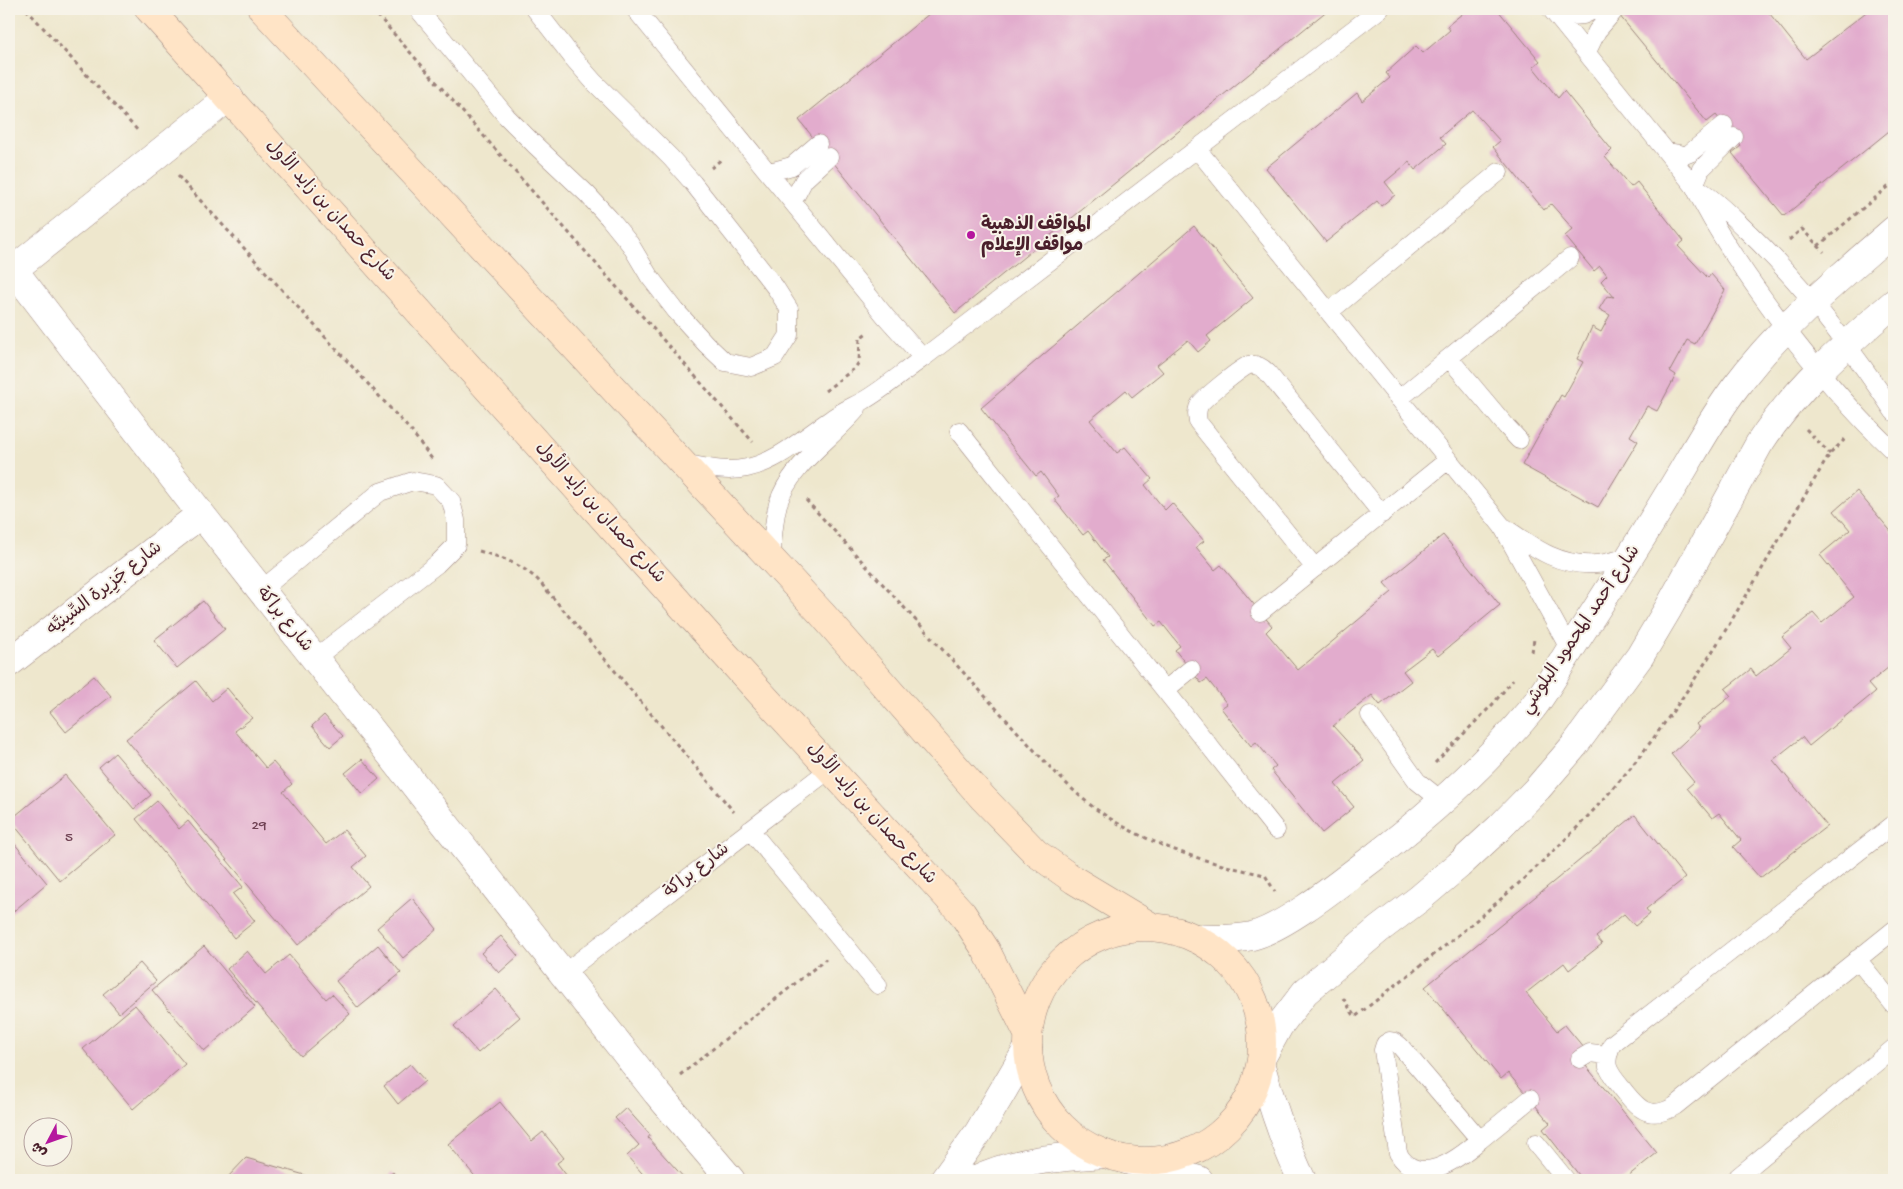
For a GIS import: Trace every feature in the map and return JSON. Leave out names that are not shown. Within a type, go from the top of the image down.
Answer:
[{"type":"main road","name":"شارع حمدان بن زايد الأول","points":[[148,9],[229,97],[704,630],[962,913],[986,950],[1028,1041]]},
{"type":"main road","points":[[262,9],[771,558],[983,798],[1036,853],[1074,880],[1152,927]]},
{"type":"main road","points":[[1152,927],[1175,930],[1195,938],[1220,954],[1240,974],[1254,1000],[1262,1028],[1262,1061],[1244,1108],[1213,1141],[1172,1158],[1115,1157],[1074,1137],[1050,1112],[1034,1081],[1028,1041],[1037,998],[1056,968],[1083,944],[1116,930],[1152,927]]},
{"type":"street","points":[[11,267],[229,97]]},
{"type":"street","name":"شارع أحمد المحمود البلوشي","points":[[1195,938],[1216,939],[1251,936],[1270,929],[1336,886],[1389,847],[1442,801],[1487,758],[1531,709],[1630,556],[1718,412],[1748,370],[1814,302],[1894,230]]},
{"type":"street","name":"شارع براكة","points":[[11,267],[200,514],[657,1093],[730,1180]]},
{"type":"street","points":[[1302,1180],[1285,1144],[1273,1110],[1262,1061],[1279,1026],[1301,998],[1327,973],[1459,865],[1519,808],[1574,746],[1640,656],[1759,444],[1772,425],[1819,371],[1894,303]]},
{"type":"street","name":"شارع جَزِيرة السِّينيَّه","points":[[9,663],[200,514]]},
{"type":"street","points":[[944,1180],[978,1133],[1028,1041]]},
{"type":"street","points":[[974,1180],[1026,1162],[1066,1156],[1115,1157],[1199,1180]]},
{"type":"lane","points":[[418,9],[508,117],[609,218],[630,244],[650,276],[671,304],[706,344],[725,362],[751,367],[775,356],[789,334],[789,309],[775,287],[693,183],[671,158],[593,81],[535,9]]},
{"type":"lane","points":[[635,9],[770,172],[886,317],[923,358]]},
{"type":"lane","points":[[682,462],[716,469],[747,468],[770,460],[789,449],[838,414],[863,401],[923,358],[1380,9]]},
{"type":"lane","points":[[1554,13],[1583,15],[1596,9]]},
{"type":"lane","points":[[1587,52],[1597,31],[1616,10]]},
{"type":"lane","points":[[1554,13],[1694,186],[1733,254],[1786,329],[1819,371],[1863,421],[1894,452]]},
{"type":"lane","points":[[1668,152],[1679,155],[1690,153],[1729,131],[1701,169],[1694,186]]},
{"type":"lane","points":[[1197,149],[1502,526],[1570,650]]},
{"type":"lane","points":[[770,172],[792,166],[824,151],[804,180],[793,201]]},
{"type":"lane","points":[[1329,312],[1499,172]]},
{"type":"lane","points":[[1694,186],[1708,194],[1752,236],[1814,302],[1847,344],[1894,412]]},
{"type":"lane","points":[[1399,399],[1570,258]]},
{"type":"lane","points":[[1449,358],[1519,440]]},
{"type":"lane","points":[[1315,568],[1198,422],[1196,415],[1200,404],[1239,371],[1251,365],[1262,368],[1266,372],[1382,514]]},
{"type":"lane","points":[[771,558],[778,504],[789,481],[803,464],[838,431],[863,401]]},
{"type":"lane","points":[[959,431],[1276,830]]},
{"type":"lane","points":[[1260,612],[1448,460]]},
{"type":"lane","points":[[260,590],[380,492],[413,480],[436,485],[452,501],[456,520],[456,545],[415,581],[315,658]]},
{"type":"lane","points":[[1502,526],[1534,548],[1561,561],[1596,564],[1630,556]]},
{"type":"lane","points":[[1165,690],[1190,669]]},
{"type":"lane","points":[[1370,715],[1417,781],[1442,801]]},
{"type":"lane","name":"شارع براكة","points":[[564,973],[830,769]]},
{"type":"lane","points":[[1894,824],[1612,1044],[1608,1054],[1608,1066],[1630,1100],[1640,1109],[1652,1113],[1665,1112],[1675,1106],[1894,930]]},
{"type":"lane","points":[[750,830],[878,985]]},
{"type":"lane","points":[[1857,959],[1894,1005]]},
{"type":"lane","points":[[1480,1140],[1400,1046],[1396,1042],[1385,1044],[1383,1056],[1398,1153],[1408,1169],[1415,1174],[1425,1177],[1436,1175],[1446,1170],[1530,1099]]},
{"type":"lane","points":[[1734,1180],[1894,1048]]},
{"type":"lane","points":[[1580,1059],[1590,1053],[1608,1054]]},
{"type":"lane","points":[[1536,1143],[1566,1180]]},
{"type":"path","points":[[26,9],[412,432],[432,457],[436,485]]},
{"type":"path","points":[[372,9],[770,460]]},
{"type":"path","points":[[693,183],[743,141]]},
{"type":"path","points":[[1818,246],[1894,182]]},
{"type":"path","points":[[824,391],[855,368],[860,354],[860,338],[886,317]]},
{"type":"path","points":[[1327,973],[1356,1017],[1477,921],[1560,846],[1633,765],[1676,708],[1711,656],[1830,454],[1863,421]]},
{"type":"path","points":[[789,481],[1066,784],[1088,803],[1124,826],[1153,840],[1223,866],[1265,875],[1289,917]]},
{"type":"path","points":[[456,545],[508,560],[524,568],[538,580],[750,830]]},
{"type":"path","points":[[1529,658],[1534,638],[1533,622],[1528,607],[1538,591]]},
{"type":"path","points":[[1417,781],[1455,744],[1515,678]]},
{"type":"path","points":[[1274,891],[1282,886]]},
{"type":"path","points":[[657,1093],[844,944]]},
{"type":"building","name":"المواقف الذهبية مواقف الإعلام","points":[[935,9],[1329,9],[955,313],[799,120]]},
{"type":"building","points":[[1468,9],[1497,9],[1540,61],[1533,67],[1558,98],[1564,91],[1612,150],[1605,157],[1631,187],[1637,182],[1684,241],[1678,246],[1708,278],[1711,274],[1725,290],[1695,344],[1687,340],[1670,371],[1676,375],[1657,411],[1647,406],[1630,436],[1638,441],[1598,507],[1522,465],[1561,395],[1564,397],[1583,362],[1577,359],[1592,327],[1601,332],[1610,315],[1599,309],[1607,296],[1614,297],[1601,281],[1607,275],[1600,266],[1594,271],[1565,236],[1573,229],[1551,204],[1544,210],[1493,147],[1500,141],[1472,110],[1440,137],[1446,144],[1415,170],[1409,162],[1385,182],[1395,195],[1381,206],[1377,201],[1326,242],[1266,168],[1357,93],[1362,101],[1390,78],[1386,73],[1416,46],[1423,53],[1450,30],[1447,26]]},
{"type":"building","points":[[1614,9],[1766,9],[1806,59],[1870,9],[1894,9],[1894,127],[1784,216],[1732,153],[1741,146],[1716,115],[1707,122]]},
{"type":"building","points":[[1194,226],[1253,298],[1207,336],[1211,341],[1198,352],[1188,340],[1157,365],[1163,372],[1132,397],[1126,390],[1090,420],[1117,453],[1125,447],[1152,479],[1145,485],[1165,510],[1172,503],[1204,541],[1196,547],[1215,570],[1221,565],[1272,626],[1266,632],[1298,670],[1392,592],[1384,583],[1443,535],[1500,605],[1438,656],[1432,649],[1403,671],[1411,681],[1380,705],[1372,695],[1333,726],[1364,760],[1335,784],[1354,807],[1322,833],[1271,770],[1276,766],[1256,742],[1251,746],[1221,708],[1227,704],[1207,679],[1201,683],[1175,650],[1180,646],[1161,622],[1155,626],[1103,560],[1108,557],[1088,531],[1083,535],[1054,499],[1059,496],[1041,472],[1036,476],[981,408]]},
{"type":"building","points":[[1857,491],[1894,535],[1894,663],[1868,684],[1875,692],[1809,746],[1802,737],[1773,760],[1827,826],[1760,878],[1733,847],[1741,840],[1719,813],[1712,818],[1687,788],[1694,782],[1671,754],[1699,728],[1696,724],[1731,696],[1725,689],[1751,669],[1756,676],[1791,648],[1782,637],[1813,613],[1822,623],[1854,597],[1820,555],[1850,530],[1834,511]]},
{"type":"building","points":[[203,601],[225,629],[177,668],[154,640]]},
{"type":"building","points":[[94,676],[111,696],[66,732],[50,712]]},
{"type":"building","points":[[196,681],[212,701],[227,688],[252,718],[235,731],[266,768],[273,762],[292,784],[283,792],[326,844],[344,830],[366,856],[353,867],[369,886],[298,945],[126,739]]},
{"type":"building","points":[[324,715],[343,736],[330,747],[312,726]]},
{"type":"building","points":[[115,753],[151,795],[134,809],[99,767]]},
{"type":"building","points":[[362,759],[379,779],[362,794],[345,773]]},
{"type":"building","points":[[65,775],[115,835],[60,881],[10,820]]},
{"type":"building","points":[[157,801],[179,829],[188,821],[243,887],[233,894],[255,921],[234,938],[136,819]]},
{"type":"building","points":[[1635,815],[1685,878],[1646,909],[1650,914],[1635,926],[1624,914],[1596,937],[1602,944],[1569,970],[1564,963],[1526,993],[1557,1031],[1565,1025],[1585,1049],[1577,1055],[1657,1153],[1623,1180],[1583,1180],[1543,1129],[1550,1123],[1508,1073],[1501,1079],[1425,987]]},
{"type":"building","points":[[9,837],[47,883],[9,915]]},
{"type":"building","points":[[412,898],[437,929],[403,958],[377,928]]},
{"type":"building","points":[[501,936],[518,956],[499,973],[481,953]]},
{"type":"building","points":[[378,945],[401,973],[358,1008],[336,981]]},
{"type":"building","points":[[204,946],[255,1007],[204,1051],[152,990]]},
{"type":"building","points":[[247,951],[266,974],[289,955],[326,999],[332,994],[350,1014],[301,1056],[227,969]]},
{"type":"building","points":[[140,963],[156,981],[119,1013],[103,994]]},
{"type":"building","points":[[496,989],[520,1017],[478,1053],[454,1026]]},
{"type":"building","points":[[135,1005],[185,1064],[133,1109],[83,1049]]},
{"type":"building","points":[[410,1064],[425,1081],[398,1104],[384,1086]]},
{"type":"building","points":[[500,1102],[532,1141],[543,1132],[564,1158],[557,1163],[570,1180],[478,1180],[448,1144]]},
{"type":"building","points":[[626,1108],[650,1135],[648,1138],[686,1180],[648,1180],[627,1156],[639,1145],[615,1118]]},
{"type":"building","points":[[246,1158],[308,1176],[307,1180],[225,1180]]},
{"type":"building","points":[[393,1172],[400,1180],[383,1180]]},
{"type":"place","name":"المواقف الذهبية مواقف الإعلام","points":[[971,235]]}]
